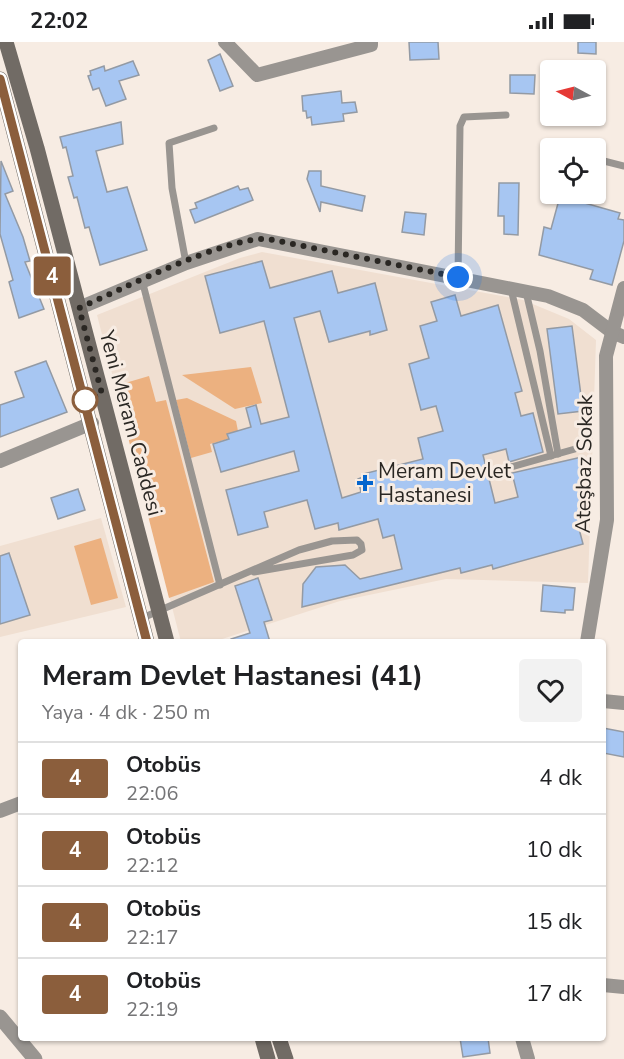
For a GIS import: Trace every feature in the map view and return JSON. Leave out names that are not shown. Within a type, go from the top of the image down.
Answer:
[{"type":"main road","name":"Yeni Meram Caddesi","points":[[6,42],[166,639]]},
{"type":"main road","name":"Yeni Meram Caddesi","points":[[0,79],[92,423],[146,639]]},
{"type":"main road","points":[[263,1041],[268,1059]]},
{"type":"main road","points":[[280,1041],[285,1059]]},
{"type":"street","points":[[225,42],[256,75],[371,45],[371,42]]},
{"type":"street","points":[[79,308],[186,263],[258,239],[525,290],[583,310],[618,335]]},
{"type":"street","name":"Ateşbaz Sokak","points":[[587,639],[607,520],[606,356],[618,335],[624,288]]},
{"type":"street","points":[[0,461],[92,423]]},
{"type":"street","points":[[606,701],[624,703]]},
{"type":"street","points":[[0,811],[18,804]]},
{"type":"street","points":[[606,985],[624,987]]},
{"type":"street","points":[[0,1017],[18,1039]]},
{"type":"street","points":[[20,1041],[35,1059]]},
{"type":"street","points":[[523,1041],[528,1059]]},
{"type":"lane","points":[[458,277],[460,126],[464,117],[506,115]]},
{"type":"lane","points":[[186,263],[172,188],[169,143],[214,128]]},
{"type":"lane","points":[[606,162],[624,166]]},
{"type":"lane","points":[[142,280],[220,585]]},
{"type":"lane","points":[[511,287],[554,455]]},
{"type":"lane","points":[[525,290],[544,372],[554,455]]},
{"type":"lane","points":[[532,376],[544,372]]},
{"type":"lane","points":[[497,471],[575,448]]},
{"type":"lane","points":[[140,619],[254,572],[307,547],[352,539],[361,544],[362,550],[353,555],[254,572]]},
{"type":"shaded area","name":"Meram Devlet Hastanesi","points":[[262,252],[523,300],[569,319],[596,340],[588,583],[446,579],[340,601],[222,639],[180,639],[97,315],[240,258]]},
{"type":"shaded area","points":[[251,367],[262,403],[235,409],[182,375]]},
{"type":"shaded area","points":[[149,376],[156,402],[166,400],[214,582],[169,598],[115,386]]},
{"type":"shaded area","points":[[187,398],[236,421],[238,431],[227,434],[228,439],[210,444],[212,452],[191,458],[176,400]]},
{"type":"shaded area","points":[[101,518],[126,607],[0,637],[0,546]]},
{"type":"shaded area","points":[[101,538],[118,598],[91,605],[74,546]]},
{"type":"building","points":[[409,42],[438,42],[439,59],[410,60]]},
{"type":"building","points":[[578,42],[596,42],[596,54],[578,53]]},
{"type":"building","points":[[220,54],[233,86],[220,91],[208,60]]},
{"type":"building","points":[[133,61],[139,75],[119,81],[126,99],[106,106],[99,88],[93,90],[88,76],[91,75],[90,71],[104,66],[105,71]]},
{"type":"building","points":[[510,75],[535,75],[534,94],[510,93]]},
{"type":"building","points":[[341,91],[342,103],[355,102],[357,112],[343,114],[344,121],[312,125],[311,117],[307,118],[306,111],[303,111],[302,96]]},
{"type":"building","points":[[121,122],[123,144],[96,151],[107,192],[127,187],[147,250],[100,265],[89,227],[85,228],[77,197],[74,198],[68,177],[73,176],[66,147],[63,148],[60,137]]},
{"type":"building","points":[[1,161],[13,191],[5,194],[23,237],[30,261],[25,262],[44,309],[19,318],[9,282],[13,280],[0,234]]},
{"type":"building","points":[[309,171],[321,171],[321,186],[365,196],[362,211],[321,202],[320,212],[307,179]]},
{"type":"building","points":[[499,183],[519,183],[518,235],[504,234],[504,216],[498,216]]},
{"type":"building","points":[[238,186],[240,190],[248,188],[253,200],[195,223],[190,210],[197,208],[195,203]]},
{"type":"building","points":[[558,204],[588,204],[620,213],[618,219],[624,220],[624,241],[612,285],[590,279],[593,270],[539,255],[544,227],[551,229]]},
{"type":"building","points":[[405,212],[426,214],[424,235],[402,232]]},
{"type":"building","points":[[262,261],[270,288],[332,271],[338,293],[375,283],[387,330],[370,335],[370,331],[329,342],[320,311],[294,318],[342,498],[361,492],[358,479],[363,477],[363,474],[423,459],[418,438],[443,431],[436,406],[421,410],[409,364],[429,358],[420,326],[437,321],[431,302],[455,295],[461,316],[498,305],[522,391],[515,393],[521,416],[533,413],[543,452],[509,462],[506,449],[483,455],[495,503],[518,497],[512,473],[582,457],[581,525],[578,525],[583,544],[493,569],[492,565],[461,573],[460,568],[302,607],[303,584],[316,567],[345,565],[360,579],[402,569],[394,535],[383,538],[378,519],[339,530],[338,523],[315,529],[307,500],[264,512],[268,527],[238,535],[226,490],[299,471],[294,451],[221,472],[213,444],[229,439],[227,434],[251,427],[246,408],[256,405],[261,424],[289,417],[264,321],[220,333],[205,276]]},
{"type":"building","points":[[572,326],[583,411],[558,414],[547,329]]},
{"type":"building","points":[[46,361],[67,412],[0,437],[0,405],[24,397],[15,372]]},
{"type":"building","points":[[78,489],[85,510],[58,519],[51,498]]},
{"type":"building","points":[[9,553],[30,615],[0,624],[0,556]]},
{"type":"building","points":[[258,578],[272,620],[264,622],[269,639],[231,639],[250,633],[235,586]]},
{"type":"building","points":[[543,585],[575,588],[573,610],[565,610],[565,613],[541,611]]},
{"type":"building","points":[[606,729],[624,732],[624,757],[606,754]]},
{"type":"building","points":[[460,1041],[488,1041],[490,1053],[463,1057]]},
{"type":"bus line","name":"4","points":[[0,79],[92,423],[146,639]]},
{"type":"place","name":"Meram Devlet Hastanesi","points":[[365,483]]},
{"type":"route","points":[[85,400],[102,394],[79,308],[142,280],[238,244],[268,239],[458,277]]}]
